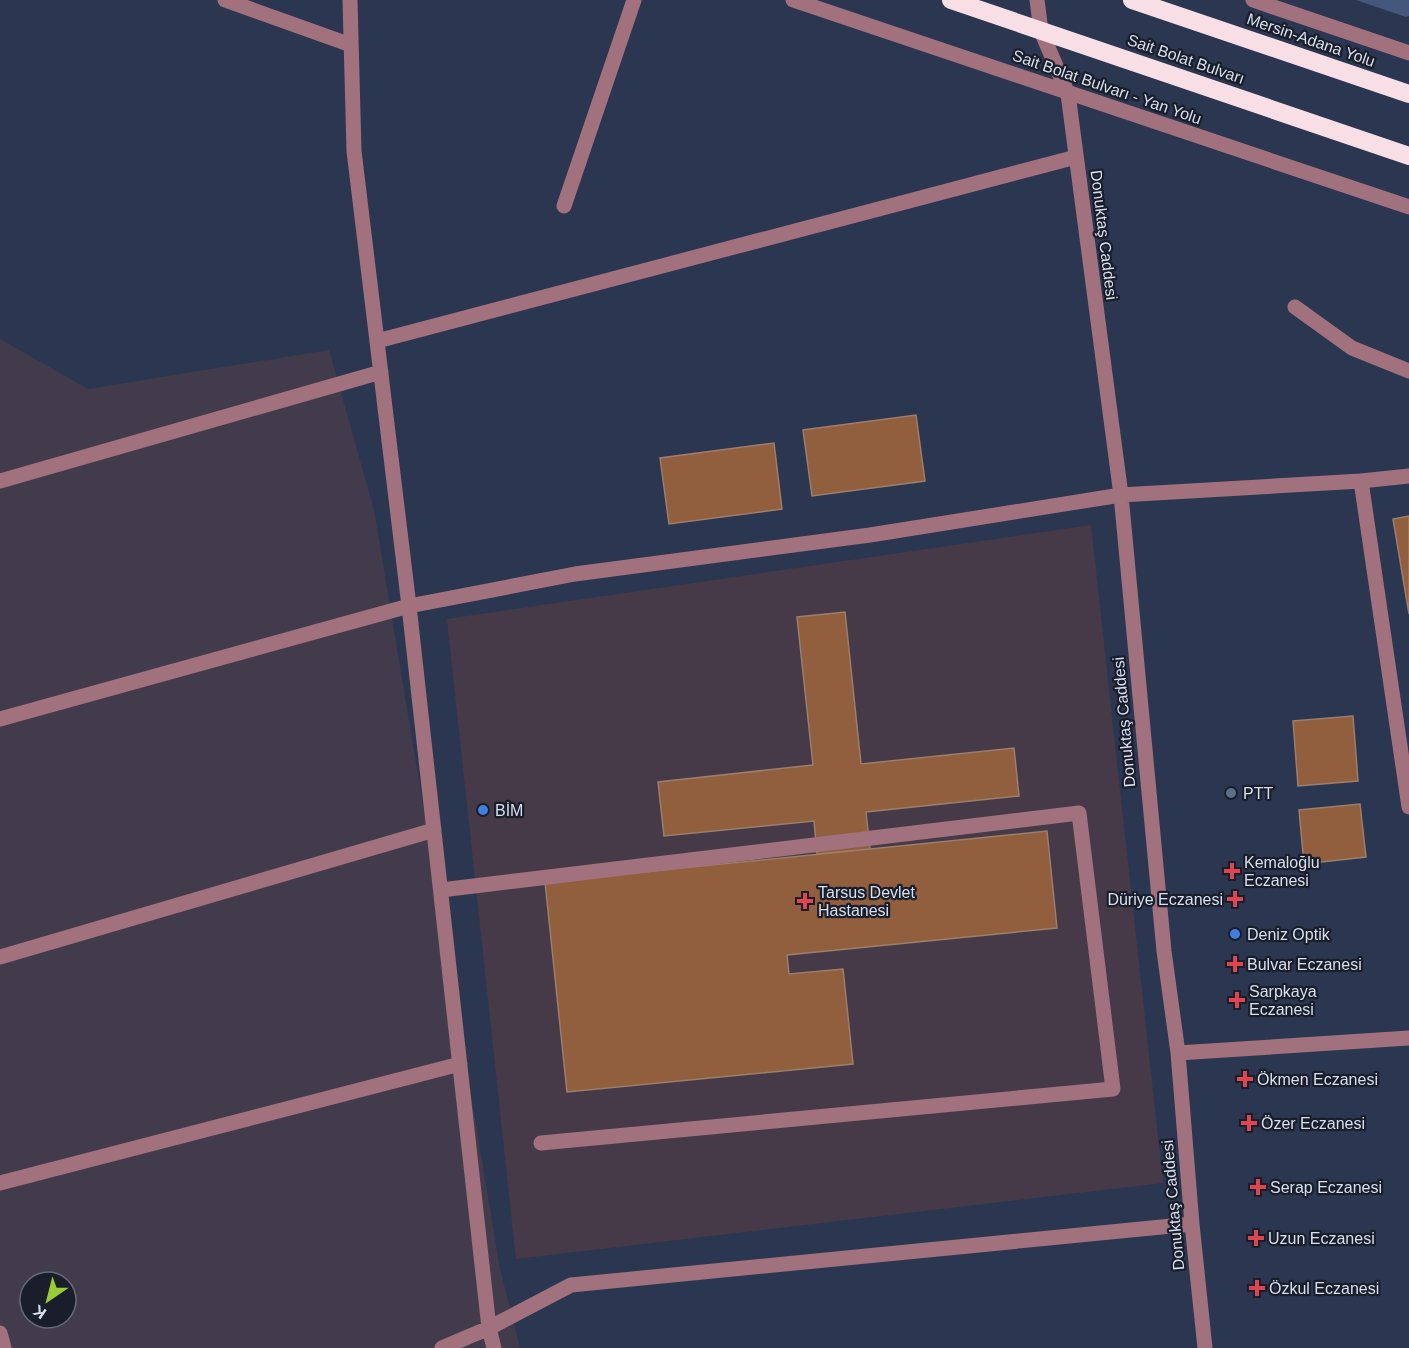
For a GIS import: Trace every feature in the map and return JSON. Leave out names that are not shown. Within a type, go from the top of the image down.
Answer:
[{"type":"highway","name":"Sait Bolat Bulvarı","points":[[951,0],[1409,156]]},
{"type":"highway","name":"Mersin-Adana Yolu","points":[[1132,0],[1409,94]]},
{"type":"street","points":[[225,0],[351,45]]},
{"type":"street","points":[[350,0],[354,152],[409,606],[489,1328],[494,1348]]},
{"type":"street","points":[[564,206],[634,0]]},
{"type":"street","name":"Sait Bolat Bulvarı - Yan Yolu","points":[[793,0],[1409,207]]},
{"type":"street","name":"Donuktaş Caddesi","points":[[1037,0],[1041,31],[1068,94],[1121,495],[1164,951],[1178,1053],[1205,1348]]},
{"type":"street","points":[[1253,0],[1409,53]]},
{"type":"street","points":[[377,341],[1076,157]]},
{"type":"street","points":[[1295,307],[1352,348],[1409,371]]},
{"type":"street","points":[[0,481],[381,372]]},
{"type":"street","points":[[0,719],[409,606],[575,574],[870,535],[1121,495],[1409,477]]},
{"type":"street","points":[[1361,481],[1409,807]]},
{"type":"street","points":[[441,890],[1079,813],[1113,1089],[541,1143]]},
{"type":"street","points":[[0,957],[434,830]]},
{"type":"street","points":[[1178,1053],[1409,1038]]},
{"type":"street","points":[[0,1183],[460,1064]]},
{"type":"street","points":[[442,1348],[489,1328],[571,1285],[1192,1224]]},
{"type":"street","points":[[0,1333],[4,1348]]},
{"type":"shaded area","points":[[1356,0],[1409,0],[1409,16],[1406,17]]},
{"type":"shaded area","points":[[0,339],[88,389],[329,350],[374,510],[500,1269],[520,1348],[0,1348]]},
{"type":"shaded area","name":"Tarsus Devlet Hastanesi","points":[[1091,525],[1163,1183],[516,1259],[447,619]]},
{"type":"building","points":[[916,415],[925,481],[812,496],[803,430]]},
{"type":"building","points":[[774,443],[782,509],[669,524],[660,458]]},
{"type":"building","points":[[1409,516],[1409,614],[1393,519]]},
{"type":"building","points":[[845,612],[861,764],[1014,748],[1019,796],[866,812],[870,849],[817,854],[814,821],[664,836],[658,782],[813,765],[797,617]]},
{"type":"building","points":[[1353,716],[1358,781],[1298,786],[1293,721]]},
{"type":"building","points":[[1360,804],[1366,857],[1304,864],[1299,810]]},
{"type":"building","points":[[1047,831],[1057,928],[787,955],[789,974],[843,969],[853,1064],[567,1092],[545,882]]},
{"type":"place","name":"PTT","points":[[1231,793]]},
{"type":"place","name":"BİM","points":[[483,810]]},
{"type":"place","name":"Kemaloğlu Eczanesi","points":[[1232,871]]},
{"type":"place","name":"Düriye Eczanesi","points":[[1235,899]]},
{"type":"place","name":"Tarsus Devlet Hastanesi","points":[[805,901]]},
{"type":"place","name":"Deniz Optik","points":[[1235,934]]},
{"type":"place","name":"Bulvar Eczanesi","points":[[1235,964]]},
{"type":"place","name":"Sarpkaya Eczanesi","points":[[1237,1000]]},
{"type":"place","name":"Ökmen Eczanesi","points":[[1245,1079]]},
{"type":"place","name":"Özer Eczanesi","points":[[1249,1123]]},
{"type":"place","name":"Serap Eczanesi","points":[[1258,1187]]},
{"type":"place","name":"Uzun Eczanesi","points":[[1256,1238]]},
{"type":"place","name":"Özkul Eczanesi","points":[[1257,1288]]}]
